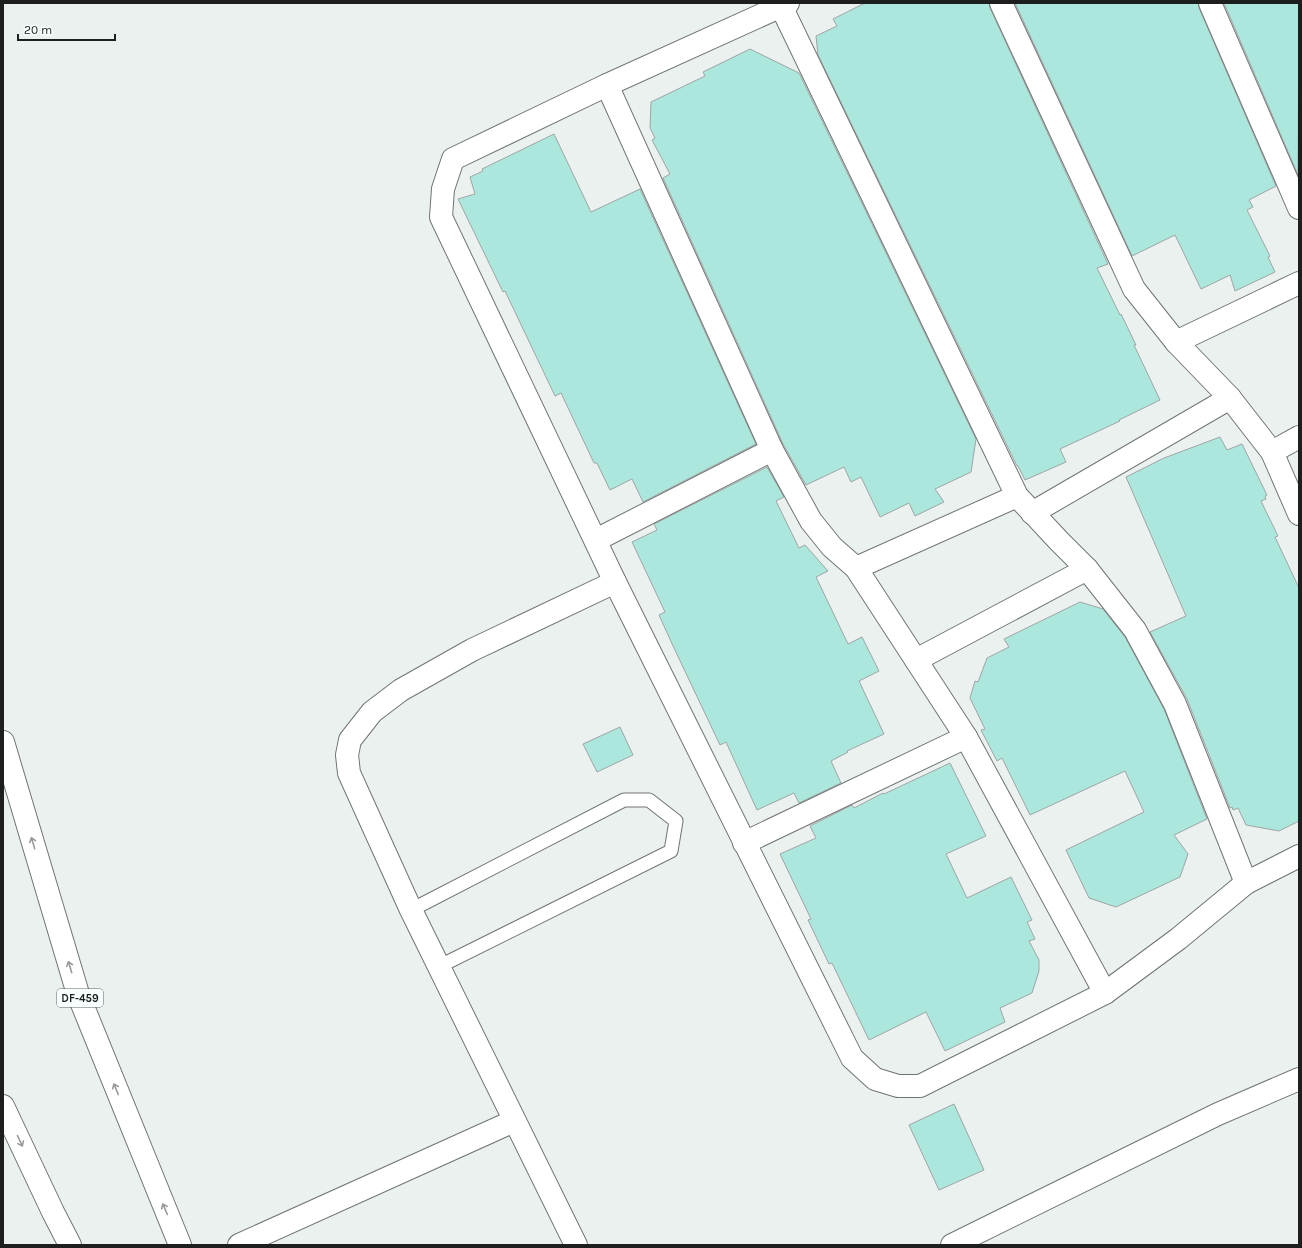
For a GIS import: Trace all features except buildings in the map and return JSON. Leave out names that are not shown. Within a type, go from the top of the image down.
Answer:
[{"type":"street","points":[[1001,3],[1134,290],[1176,342],[1230,398],[1272,452],[1299,514]]},
{"type":"street","points":[[1210,3],[1299,208]]},
{"type":"street","points":[[1246,883],[1175,704],[1135,630],[1088,570],[1017,496],[784,5],[607,85],[453,159],[443,189],[441,217],[615,582],[852,1058],[875,1079],[898,1086],[920,1086],[1105,993],[1178,939],[1246,883],[1299,856]]},
{"type":"street","points":[[607,85],[772,450],[811,521],[832,548],[856,568],[966,737],[1105,993]]},
{"type":"street","points":[[1176,342],[1299,283]]},
{"type":"street","points":[[1032,513],[1230,398]]},
{"type":"street","points":[[1272,452],[1299,437]]},
{"type":"street","points":[[596,540],[772,450]]},
{"type":"street","points":[[856,568],[1017,496]]},
{"type":"street","points":[[916,660],[1088,570]]},
{"type":"street","points":[[576,1245],[514,1122],[440,966],[411,910],[349,773],[347,755],[350,740],[372,712],[401,690],[472,650],[615,582]]},
{"type":"street","points":[[744,842],[966,737]]},
{"type":"street","name":"DF-459","points":[[3,742],[78,994],[180,1245]]},
{"type":"street","points":[[952,1245],[1218,1114],[1299,1079]]},
{"type":"street","points":[[3,1106],[70,1245]]},
{"type":"street","points":[[240,1245],[514,1122]]},
{"type":"lane","points":[[411,910],[624,800],[649,800],[676,821],[671,851],[440,966]]}]
